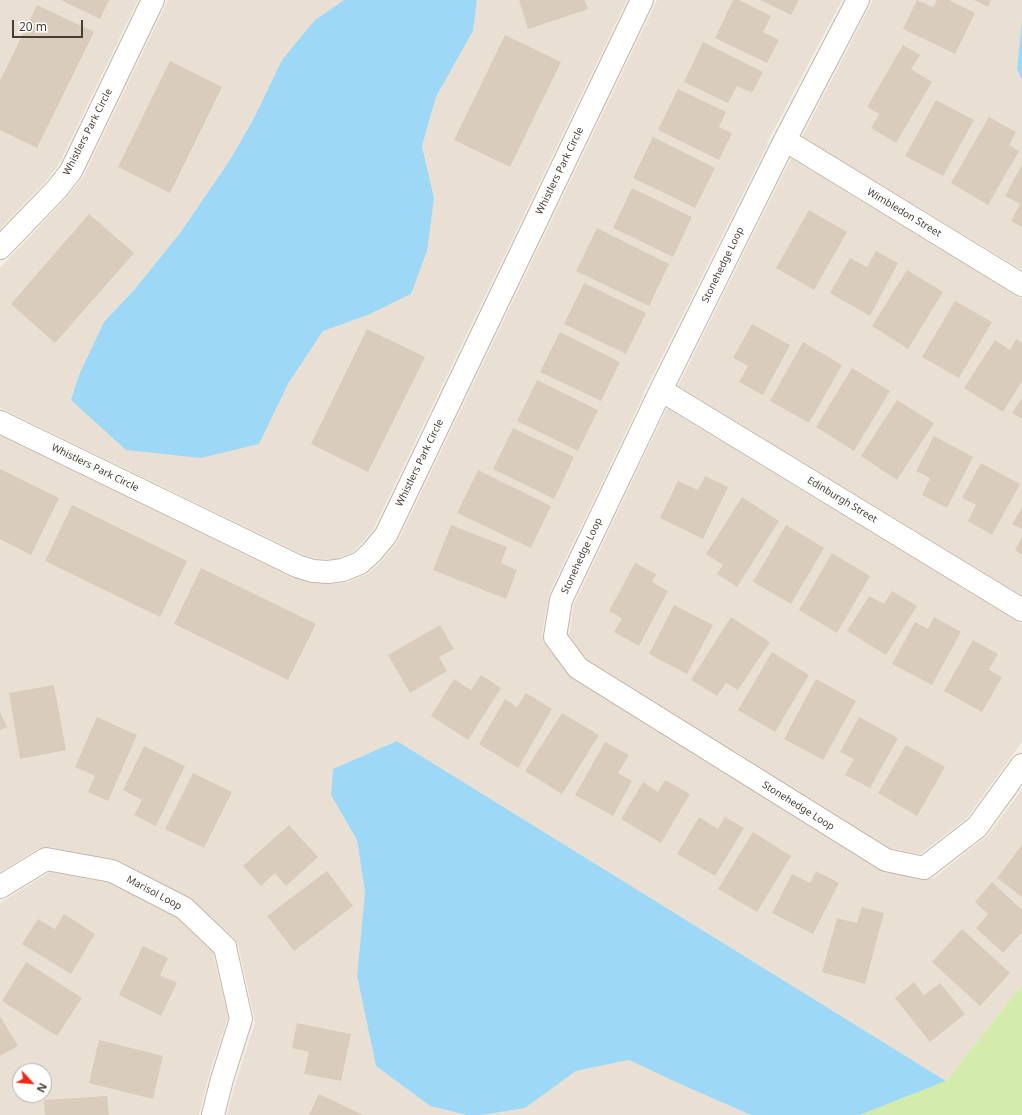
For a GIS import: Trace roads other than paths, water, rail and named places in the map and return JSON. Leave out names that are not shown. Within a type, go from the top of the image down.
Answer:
[{"type":"street","name":"Whistlers Park Circle","points":[[0,248],[57,189],[70,171],[153,0]]},
{"type":"street","name":"Whistlers Park Circle","points":[[0,422],[297,566],[313,571],[328,572],[343,570],[360,563],[372,552],[386,535],[642,0]]},
{"type":"street","name":"Stonehedge Loop","points":[[858,0],[785,140],[661,390],[561,600],[555,637],[578,668],[886,860],[924,868],[977,828],[1022,765]]},
{"type":"street","name":"Wimbledon Street","points":[[785,140],[1022,285]]},
{"type":"street","name":"Edinburgh Street","points":[[661,390],[1022,610]]},
{"type":"street","name":"Marisol Loop","points":[[0,887],[46,859],[112,871],[184,908],[225,947],[242,1019],[222,1079],[213,1115]]},
{"type":"water","points":[[344,0],[477,0],[473,31],[436,97],[422,146],[434,198],[427,251],[411,294],[368,315],[323,331],[288,384],[259,444],[201,458],[126,450],[71,400],[79,375],[104,322],[134,290],[180,233],[230,160],[255,116],[282,60],[315,20]]},
{"type":"water","points":[[1022,20],[1022,81],[1017,69]]},
{"type":"water","points":[[397,741],[946,1081],[860,1115],[751,1115],[629,1060],[576,1071],[525,1108],[482,1115],[467,1115],[430,1106],[376,1066],[357,976],[365,892],[357,840],[331,795],[333,769]]}]
